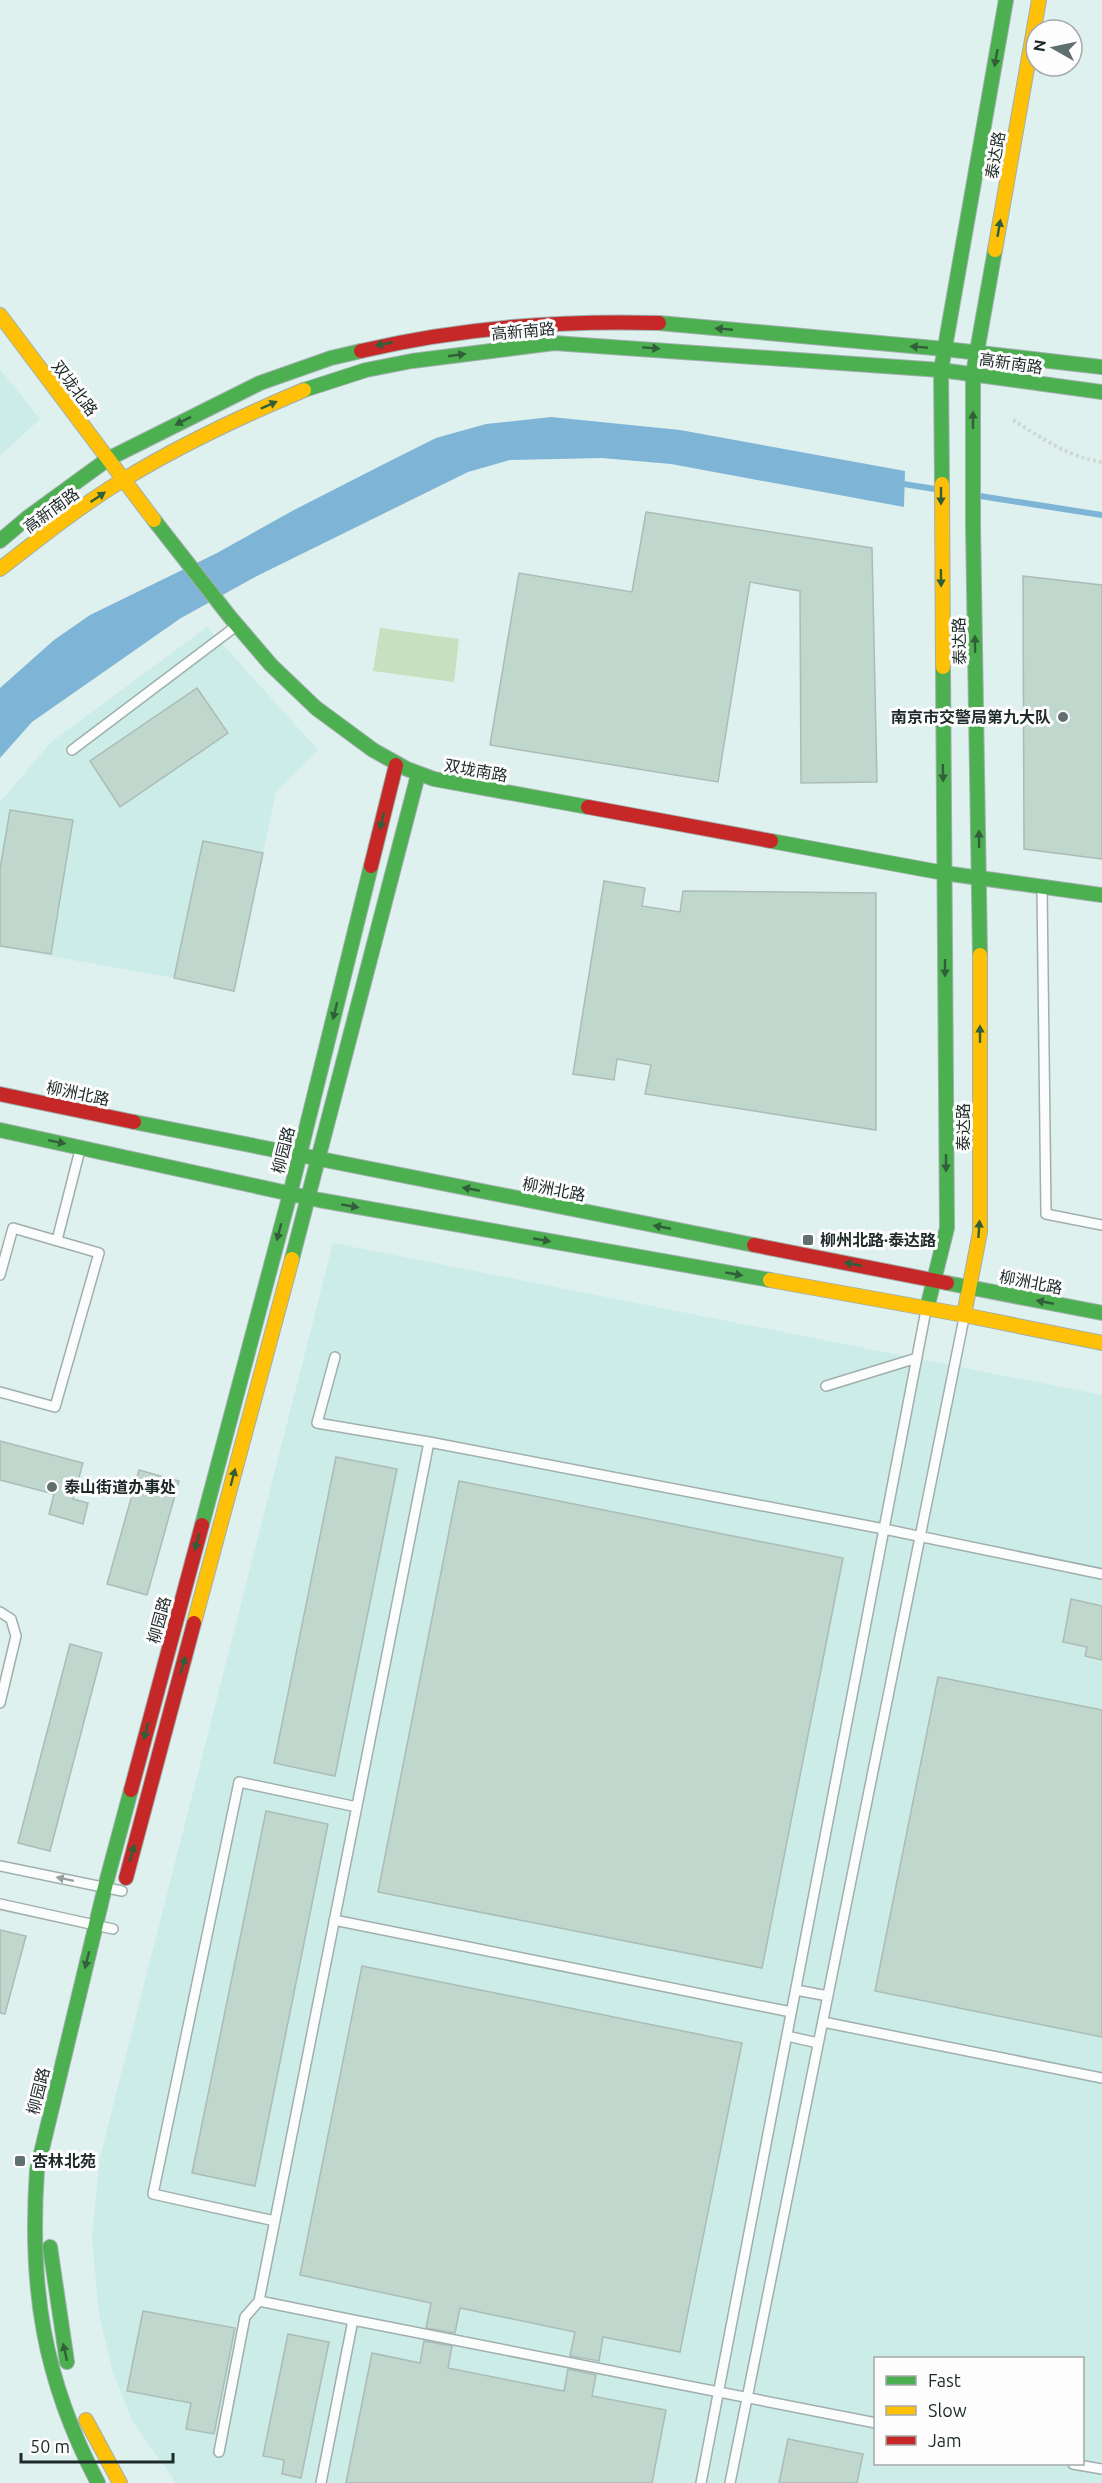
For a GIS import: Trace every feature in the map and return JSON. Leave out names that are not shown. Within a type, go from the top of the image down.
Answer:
[{"type":"street","name":"泰达路","points":[[927,1308],[932,1279],[947,1228],[940,520],[941,370],[1006,0]]},
{"type":"street","name":"泰达路","points":[[964,1315],[980,1232],[980,879],[973,525],[973,374],[1039,0]]},
{"type":"street","name":"双垅北路","points":[[0,315],[123,480]]},
{"type":"street","name":"高新南路","points":[[0,541],[27,518],[108,459],[260,383],[369,347],[447,334],[558,323],[677,324],[945,349],[1102,367]]},
{"type":"street","name":"高新南路","points":[[0,569],[61,522],[123,480],[236,419],[308,388],[366,370],[468,353],[554,344],[576,344],[941,370],[1102,392]]},
{"type":"street","name":"双垅南路","points":[[123,480],[271,665],[319,710],[350,734],[396,765],[418,775],[944,873],[1102,896]]},
{"type":"street","name":"柳园路","points":[[99,2483],[74,2434],[48,2357],[39,2307],[33,2249],[37,2170],[105,1887],[290,1194],[396,765]]},
{"type":"street","points":[[121,1896],[319,1160],[418,775]]},
{"type":"street","name":"柳洲北路","points":[[0,1094],[319,1160],[1102,1313]]},
{"type":"street","points":[[0,1130],[308,1198],[927,1308],[1102,1343]]},
{"type":"street","points":[[50,2228],[56,2300],[64,2351],[70,2371]]},
{"type":"street","points":[[78,2402],[97,2443],[120,2483]]},
{"type":"lane","points":[[72,750],[233,620]]},
{"type":"lane","points":[[1042,888],[1046,1214],[1102,1225]]},
{"type":"lane","points":[[57,1240],[81,1148]]},
{"type":"lane","points":[[0,1275],[13,1228],[99,1253],[55,1407],[0,1392]]},
{"type":"lane","points":[[701,2483],[927,1308]]},
{"type":"lane","points":[[730,2483],[964,1315]]},
{"type":"lane","points":[[335,1356],[318,1423],[884,1528],[1102,1574]]},
{"type":"lane","points":[[826,1386],[917,1358]]},
{"type":"lane","points":[[219,2452],[244,2317],[259,2301],[429,1442]]},
{"type":"lane","points":[[0,1612],[10,1619],[16,1636],[0,1703]]},
{"type":"lane","points":[[275,2221],[153,2194],[239,1782],[357,1807]]},
{"type":"lane","points":[[0,1866],[105,1887],[121,1896]]},
{"type":"lane","points":[[0,1904],[112,1930]]},
{"type":"lane","points":[[334,1920],[791,2012]]},
{"type":"lane","points":[[796,1990],[828,1996]]},
{"type":"lane","points":[[823,2022],[1102,2078]]},
{"type":"lane","points":[[787,2036],[818,2043]]},
{"type":"lane","points":[[259,2301],[874,2423]]},
{"type":"lane","points":[[321,2483],[353,2320]]},
{"type":"lane","points":[[1083,2465],[1102,2469]]},
{"type":"path","points":[[1013,420],[1039,437],[1088,460],[1102,462]]},
{"type":"shaded area","points":[[0,369],[40,419],[0,456]]},
{"type":"shaded area","points":[[207,627],[318,750],[276,792],[263,853],[203,841],[174,978],[0,947],[0,802],[51,742]]},
{"type":"shaded area","points":[[333,1243],[1102,1395],[1102,2483],[176,2483],[133,2422],[113,2373],[99,2314],[92,2238],[100,2157]]},
{"type":"green space","points":[[380,628],[459,639],[454,682],[373,671]]},
{"type":"water","points":[[551,417],[680,430],[905,471],[904,507],[671,464],[602,458],[510,460],[468,472],[257,576],[181,618],[32,722],[0,758],[0,688],[54,640],[90,615],[217,553],[292,511],[436,438],[486,424]]},
{"type":"building","points":[[646,512],[872,548],[877,782],[801,783],[800,591],[750,582],[718,782],[490,745],[519,573],[632,592]]},
{"type":"building","name":"南京市交警局第九大队","points":[[1023,576],[1102,585],[1102,859],[1024,849]]},
{"type":"building","points":[[197,688],[228,733],[120,807],[90,761]]},
{"type":"building","points":[[10,810],[73,820],[51,954],[0,946],[0,869]]},
{"type":"building","points":[[203,841],[263,853],[234,991],[174,978]]},
{"type":"building","points":[[604,881],[645,888],[642,906],[680,912],[683,891],[876,893],[876,1130],[645,1094],[651,1065],[617,1059],[614,1080],[573,1074]]},
{"type":"building","name":"泰山街道办事处","points":[[0,1441],[83,1463],[73,1499],[88,1503],[83,1524],[49,1514],[54,1494],[0,1480]]},
{"type":"building","points":[[336,1457],[397,1469],[335,1776],[274,1763]]},
{"type":"building","points":[[139,1470],[179,1481],[147,1595],[107,1584]]},
{"type":"building","points":[[459,1481],[843,1558],[762,1968],[378,1892]]},
{"type":"building","points":[[1071,1599],[1102,1606],[1102,1660],[1085,1656],[1087,1647],[1063,1642]]},
{"type":"building","points":[[70,1644],[102,1653],[50,1851],[18,1843]]},
{"type":"building","points":[[938,1677],[1102,1710],[1102,2037],[875,1991]]},
{"type":"building","points":[[266,1811],[328,1824],[255,2186],[192,2173]]},
{"type":"building","points":[[0,1930],[26,1936],[5,2014],[0,2013]]},
{"type":"building","points":[[362,1966],[742,2043],[680,2352],[603,2337],[599,2361],[570,2356],[575,2332],[460,2308],[455,2333],[426,2328],[431,2303],[300,2275]]},
{"type":"building","points":[[143,2311],[235,2328],[214,2434],[186,2429],[191,2403],[127,2391]]},
{"type":"building","points":[[288,2334],[329,2342],[301,2478],[282,2474],[284,2460],[263,2456]]},
{"type":"building","points":[[424,2341],[452,2346],[448,2368],[564,2391],[568,2369],[596,2375],[592,2396],[666,2410],[652,2483],[346,2483],[372,2353],[420,2363]]},
{"type":"building","points":[[788,2439],[863,2454],[857,2483],[779,2483]]},
{"type":"waterway","points":[[897,483],[935,489]]},
{"type":"waterway","points":[[980,496],[1102,515]]},
{"type":"traffic: fast","points":[[942,484],[941,370],[1006,0]]},
{"type":"traffic: fast","points":[[980,955],[973,525],[973,374],[995,250]]},
{"type":"traffic: fast","points":[[659,323],[945,349],[1102,367]]},
{"type":"traffic: fast","points":[[304,390],[366,370],[412,361],[554,343],[941,370],[1102,392]]},
{"type":"traffic: fast","points":[[0,541],[27,518],[108,459],[260,383],[331,358],[361,351]]},
{"type":"traffic: fast","points":[[154,520],[271,665],[316,708],[373,750],[407,769],[434,779],[588,807]]},
{"type":"traffic: fast","points":[[927,1308],[947,1228],[943,667]]},
{"type":"traffic: fast","points":[[292,1259],[418,775]]},
{"type":"traffic: fast","points":[[771,841],[944,873],[1102,895]]},
{"type":"traffic: fast","points":[[202,1525],[290,1194],[371,866]]},
{"type":"traffic: fast","points":[[134,1122],[754,1245]]},
{"type":"traffic: fast","points":[[0,1130],[319,1200],[770,1280]]},
{"type":"traffic: fast","points":[[947,1283],[1102,1313]]},
{"type":"traffic: fast","points":[[98,2483],[64,2407],[52,2369],[44,2331],[35,2254],[37,2170],[105,1887],[131,1790]]},
{"type":"traffic: fast","points":[[50,2247],[67,2362]]},
{"type":"traffic: slow","points":[[995,250],[1039,0]]},
{"type":"traffic: slow","points":[[0,315],[154,520]]},
{"type":"traffic: slow","points":[[0,569],[76,511],[145,467],[212,432],[304,390]]},
{"type":"traffic: slow","points":[[942,484],[943,667]]},
{"type":"traffic: slow","points":[[964,1315],[980,1232],[980,955]]},
{"type":"traffic: slow","points":[[194,1623],[292,1259]]},
{"type":"traffic: slow","points":[[770,1280],[1102,1343]]},
{"type":"traffic: slow","points":[[86,2420],[120,2483]]},
{"type":"traffic: jam","points":[[361,351],[435,336],[509,327],[584,323],[659,323]]},
{"type":"traffic: jam","points":[[371,866],[396,765]]},
{"type":"traffic: jam","points":[[588,807],[771,841]]},
{"type":"traffic: jam","points":[[0,1094],[134,1122]]},
{"type":"traffic: jam","points":[[754,1245],[947,1283]]},
{"type":"traffic: jam","points":[[131,1790],[202,1525]]},
{"type":"traffic: jam","points":[[126,1878],[194,1623]]},
{"type":"place","name":"南京市交警局第九大队","points":[[1063,717]]},
{"type":"place","name":"柳州北路·泰达路","points":[[808,1240]]},
{"type":"place","name":"泰山街道办事处","points":[[52,1487]]},
{"type":"place","name":"杏林北苑","points":[[20,2161]]}]
